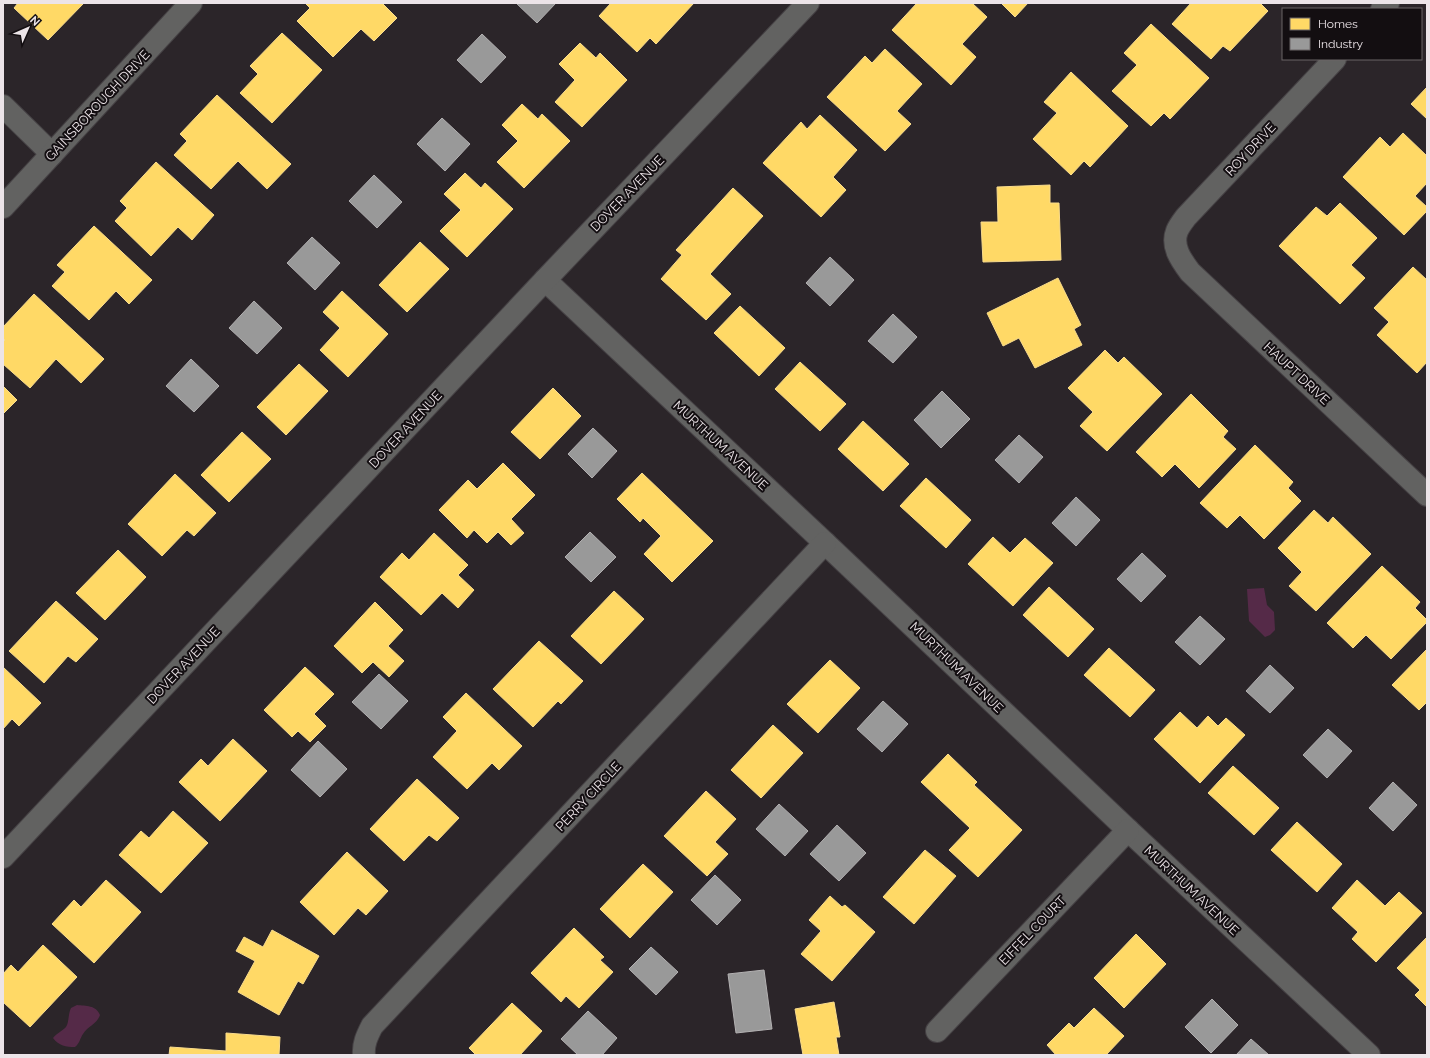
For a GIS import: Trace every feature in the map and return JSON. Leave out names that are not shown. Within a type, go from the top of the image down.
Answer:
[{"type":"street","name":"GAINSBOROUGH DRIVE","points":[[3,207],[191,3]]},
{"type":"street","name":"DOVER AVENUE","points":[[3,857],[544,280],[808,3]]},
{"type":"street","name":"ROY DRIVE","points":[[1175,244],[1177,231],[1186,217],[1334,60]]},
{"type":"street","points":[[3,106],[52,154]]},
{"type":"street","name":"HAUPT DRIVE","points":[[1175,244],[1180,258],[1190,272],[1427,495]]},
{"type":"street","name":"MURTHUM AVENUE","points":[[544,280],[826,543],[1128,830],[1369,1055]]},
{"type":"street","name":"PERRY CIRCLE","points":[[364,1055],[366,1037],[372,1026],[826,543]]},
{"type":"street","name":"EIFFEL COURT","points":[[937,1031],[1128,830]]},
{"type":"shaded area","points":[[1264,588],[1267,605],[1274,612],[1275,630],[1270,635],[1265,637],[1249,621],[1247,589]]},
{"type":"shaded area","points":[[77,1005],[96,1009],[100,1015],[99,1018],[85,1031],[75,1047],[63,1046],[53,1038],[66,1027],[71,1008]]},
{"type":"building: Homes","points":[[18,3],[84,3],[48,40],[14,8]]},
{"type":"building: Homes","points":[[305,3],[382,3],[397,18],[374,41],[361,29],[333,57],[297,21],[310,8]]},
{"type":"building: Homes","points":[[611,3],[694,3],[656,44],[650,38],[637,52],[599,16]]},
{"type":"building: Homes","points":[[917,3],[972,3],[987,17],[962,44],[976,57],[951,85],[892,30]]},
{"type":"building: Homes","points":[[1001,3],[1028,3],[1015,17]]},
{"type":"building: Homes","points":[[1191,3],[1260,3],[1268,11],[1230,51],[1223,46],[1211,59],[1172,24]]},
{"type":"building: Homes","points":[[1151,24],[1209,78],[1170,119],[1164,113],[1151,126],[1112,91],[1137,65],[1124,53]]},
{"type":"building: Homes","points":[[282,33],[322,70],[272,123],[240,93],[258,74],[250,66]]},
{"type":"building: Homes","points":[[580,43],[596,58],[600,53],[627,80],[582,127],[555,102],[575,80],[559,64]]},
{"type":"building: Homes","points":[[885,49],[922,84],[897,111],[911,124],[885,151],[827,97],[865,56],[872,63]]},
{"type":"building: Homes","points":[[1071,72],[1128,126],[1090,167],[1084,161],[1071,175],[1033,139],[1057,113],[1044,102]]},
{"type":"building: Homes","points":[[1427,87],[1427,119],[1411,104]]},
{"type":"building: Homes","points":[[217,95],[291,164],[267,189],[238,161],[211,189],[174,155],[187,141],[180,134]]},
{"type":"building: Homes","points":[[522,104],[538,119],[542,114],[570,141],[524,188],[497,162],[518,141],[502,125]]},
{"type":"building: Homes","points":[[820,115],[857,150],[833,177],[846,190],[821,217],[763,163],[801,122],[807,129]]},
{"type":"building: Homes","points":[[1403,133],[1427,156],[1427,183],[1415,196],[1427,207],[1427,211],[1404,235],[1343,177],[1380,137],[1390,147]]},
{"type":"building: Homes","points":[[156,162],[214,215],[192,240],[178,227],[151,256],[115,221],[127,208],[120,201]]},
{"type":"building: Homes","points":[[465,173],[481,188],[485,183],[513,209],[467,257],[440,231],[461,210],[444,194]]},
{"type":"building: Homes","points":[[1050,185],[1050,203],[1059,203],[1061,260],[983,262],[981,222],[998,222],[997,187]]},
{"type":"building: Homes","points":[[733,188],[763,216],[710,274],[731,294],[706,320],[661,279],[682,255],[676,250]]},
{"type":"building: Homes","points":[[1340,203],[1377,238],[1351,265],[1365,278],[1340,304],[1279,246],[1316,207],[1327,216]]},
{"type":"building: Homes","points":[[94,226],[152,280],[129,304],[116,291],[89,320],[52,286],[65,272],[57,265]]},
{"type":"building: Homes","points":[[420,242],[449,269],[407,312],[379,285]]},
{"type":"building: Homes","points":[[1413,267],[1427,280],[1427,362],[1417,373],[1377,335],[1389,322],[1374,308]]},
{"type":"building: Homes","points":[[1058,278],[1081,325],[1074,329],[1082,345],[1035,368],[1019,338],[1003,346],[987,313]]},
{"type":"building: Homes","points":[[342,291],[388,334],[348,377],[320,350],[340,328],[323,312]]},
{"type":"building: Homes","points":[[34,294],[104,359],[81,383],[56,359],[30,388],[3,364],[3,342],[5,340],[3,338],[3,327]]},
{"type":"building: Homes","points":[[740,306],[785,348],[759,376],[714,333]]},
{"type":"building: Homes","points":[[1105,350],[1118,363],[1124,357],[1162,394],[1107,451],[1080,426],[1093,412],[1068,388]]},
{"type":"building: Homes","points":[[800,362],[846,404],[820,431],[775,389]]},
{"type":"building: Homes","points":[[299,364],[328,391],[286,435],[257,407]]},
{"type":"building: Homes","points":[[3,386],[17,400],[3,414]]},
{"type":"building: Homes","points":[[553,388],[581,416],[540,459],[511,432]]},
{"type":"building: Homes","points":[[1191,394],[1228,431],[1223,437],[1236,449],[1199,488],[1175,464],[1162,477],[1136,452]]},
{"type":"building: Homes","points":[[863,421],[909,464],[883,491],[838,449]]},
{"type":"building: Homes","points":[[242,432],[271,459],[229,502],[201,475]]},
{"type":"building: Homes","points":[[1255,445],[1293,482],[1288,488],[1301,501],[1264,539],[1240,515],[1227,528],[1200,503]]},
{"type":"building: Homes","points":[[503,463],[535,495],[511,519],[524,533],[511,545],[498,532],[487,543],[474,530],[467,538],[439,510],[468,480],[477,489]]},
{"type":"building: Homes","points":[[642,473],[713,541],[672,582],[644,554],[661,536],[643,518],[640,522],[617,499]]},
{"type":"building: Homes","points":[[175,474],[216,513],[194,536],[187,530],[162,556],[128,524]]},
{"type":"building: Homes","points":[[926,478],[971,520],[946,548],[900,506]]},
{"type":"building: Homes","points":[[1314,510],[1328,523],[1333,517],[1371,554],[1316,611],[1289,586],[1302,572],[1278,548]]},
{"type":"building: Homes","points":[[434,533],[468,565],[458,575],[474,590],[458,608],[442,593],[421,615],[380,577],[402,553],[409,560]]},
{"type":"building: Homes","points":[[993,537],[1010,553],[1025,538],[1053,563],[1013,606],[968,564]]},
{"type":"building: Homes","points":[[118,550],[146,577],[105,620],[76,593]]},
{"type":"building: Homes","points":[[1382,566],[1420,602],[1415,608],[1427,620],[1427,622],[1391,659],[1366,635],[1353,648],[1327,623]]},
{"type":"building: Homes","points":[[1049,587],[1094,629],[1068,657],[1023,615]]},
{"type":"building: Homes","points":[[614,591],[644,619],[601,664],[571,636]]},
{"type":"building: Homes","points":[[56,601],[98,639],[76,662],[68,656],[44,683],[9,651]]},
{"type":"building: Homes","points":[[375,602],[403,630],[388,646],[404,661],[389,677],[373,662],[362,673],[334,646]]},
{"type":"building: Homes","points":[[539,641],[583,681],[561,704],[558,701],[533,727],[493,689]]},
{"type":"building: Homes","points":[[1109,648],[1155,690],[1130,717],[1084,675]]},
{"type":"building: Homes","points":[[1427,649],[1427,702],[1419,710],[1392,685]]},
{"type":"building: Homes","points":[[830,660],[860,688],[818,733],[787,704]]},
{"type":"building: Homes","points":[[3,667],[41,703],[19,726],[12,719],[3,729]]},
{"type":"building: Homes","points":[[305,667],[334,694],[314,714],[326,726],[310,742],[298,731],[292,737],[264,710]]},
{"type":"building: Homes","points":[[466,693],[522,746],[499,770],[492,763],[467,789],[433,757],[457,731],[443,717]]},
{"type":"building: Homes","points":[[1180,712],[1197,728],[1208,716],[1218,726],[1226,718],[1245,735],[1200,783],[1154,739]]},
{"type":"building: Homes","points":[[773,725],[803,753],[761,798],[731,770]]},
{"type":"building: Homes","points":[[233,739],[267,771],[220,821],[179,782],[201,759],[208,766]]},
{"type":"building: Homes","points":[[948,754],[977,782],[974,785],[1022,830],[978,877],[949,850],[970,828],[921,782]]},
{"type":"building: Homes","points":[[1233,766],[1279,808],[1254,835],[1208,793]]},
{"type":"building: Homes","points":[[417,779],[459,818],[437,841],[429,835],[404,861],[370,829]]},
{"type":"building: Homes","points":[[706,791],[736,819],[715,842],[728,854],[707,876],[664,836]]},
{"type":"building: Homes","points":[[173,811],[208,843],[161,893],[119,855],[141,831],[149,838]]},
{"type":"building: Homes","points":[[1297,822],[1342,864],[1317,892],[1271,850]]},
{"type":"building: Homes","points":[[925,850],[956,876],[914,924],[883,897]]},
{"type":"building: Homes","points":[[347,852],[388,891],[366,915],[358,908],[334,935],[300,902]]},
{"type":"building: Homes","points":[[643,864],[673,892],[630,938],[600,909]]},
{"type":"building: Homes","points":[[106,880],[141,912],[94,963],[52,924],[74,900],[81,907]]},
{"type":"building: Homes","points":[[1357,880],[1385,906],[1399,892],[1422,913],[1376,962],[1352,939],[1358,932],[1332,908]]},
{"type":"building: Homes","points":[[830,896],[842,907],[845,905],[875,932],[832,981],[801,954],[821,931],[809,920]]},
{"type":"building: Homes","points":[[574,928],[604,957],[600,960],[613,972],[579,1008],[566,996],[561,1002],[531,973]]},
{"type":"building: Homes","points":[[272,930],[319,956],[303,984],[298,981],[279,1015],[238,992],[255,961],[236,951],[244,937],[263,947]]},
{"type":"building: Homes","points":[[1136,934],[1166,964],[1124,1008],[1094,978]]},
{"type":"building: Homes","points":[[1427,937],[1427,1007],[1415,995],[1420,990],[1397,968]]},
{"type":"building: Homes","points":[[43,945],[77,977],[30,1027],[3,1002],[3,974],[11,965],[18,972]]},
{"type":"building: Homes","points":[[834,1002],[840,1037],[836,1037],[839,1055],[803,1055],[795,1009]]},
{"type":"building: Homes","points":[[512,1003],[542,1031],[520,1055],[476,1055],[469,1048]]},
{"type":"building: Homes","points":[[1094,1008],[1124,1036],[1106,1055],[1056,1055],[1047,1045],[1069,1023],[1074,1028]]},
{"type":"building: Homes","points":[[226,1033],[280,1037],[279,1055],[169,1055],[170,1047],[226,1051]]},
{"type":"building: Industry","points":[[516,3],[556,3],[537,23]]},
{"type":"building: Industry","points":[[482,34],[506,57],[481,83],[457,60]]},
{"type":"building: Industry","points":[[442,118],[470,144],[445,171],[417,144]]},
{"type":"building: Industry","points":[[374,175],[402,202],[377,228],[349,201]]},
{"type":"building: Industry","points":[[312,237],[340,263],[315,290],[287,263]]},
{"type":"building: Industry","points":[[830,257],[854,280],[830,306],[806,283]]},
{"type":"building: Industry","points":[[254,301],[282,328],[257,354],[229,328]]},
{"type":"building: Industry","points":[[893,314],[917,337],[893,363],[868,341]]},
{"type":"building: Industry","points":[[191,359],[219,386],[194,412],[166,386]]},
{"type":"building: Industry","points":[[942,391],[970,419],[941,448],[914,420]]},
{"type":"building: Industry","points":[[593,428],[617,451],[592,478],[568,454]]},
{"type":"building: Industry","points":[[1019,435],[1043,457],[1019,483],[995,460]]},
{"type":"building: Industry","points":[[1076,497],[1100,520],[1076,546],[1052,523]]},
{"type":"building: Industry","points":[[590,532],[616,557],[591,582],[565,557]]},
{"type":"building: Industry","points":[[1142,553],[1166,576],[1141,602],[1117,579]]},
{"type":"building: Industry","points":[[1200,616],[1225,639],[1200,665],[1175,642]]},
{"type":"building: Industry","points":[[1270,665],[1294,688],[1270,713],[1246,691]]},
{"type":"building: Industry","points":[[379,674],[408,701],[381,729],[352,702]]},
{"type":"building: Industry","points":[[883,701],[908,724],[882,752],[857,729]]},
{"type":"building: Industry","points":[[1328,729],[1352,751],[1327,778],[1303,755]]},
{"type":"building: Industry","points":[[318,741],[347,769],[320,797],[291,770]]},
{"type":"building: Industry","points":[[1393,782],[1417,805],[1393,831],[1369,808]]},
{"type":"building: Industry","points":[[779,804],[808,831],[785,856],[756,829]]},
{"type":"building: Industry","points":[[837,825],[866,853],[839,881],[810,854]]},
{"type":"building: Industry","points":[[715,875],[741,900],[717,925],[691,900]]},
{"type":"building: Industry","points":[[651,947],[678,972],[656,995],[629,969]]},
{"type":"building: Industry","points":[[764,970],[772,1029],[736,1033],[728,974]]},
{"type":"building: Industry","points":[[1212,999],[1238,1025],[1211,1053],[1185,1027]]},
{"type":"building: Industry","points":[[588,1011],[617,1038],[602,1055],[578,1055],[561,1039]]},
{"type":"building: Industry","points":[[1251,1039],[1269,1055],[1236,1055]]}]
